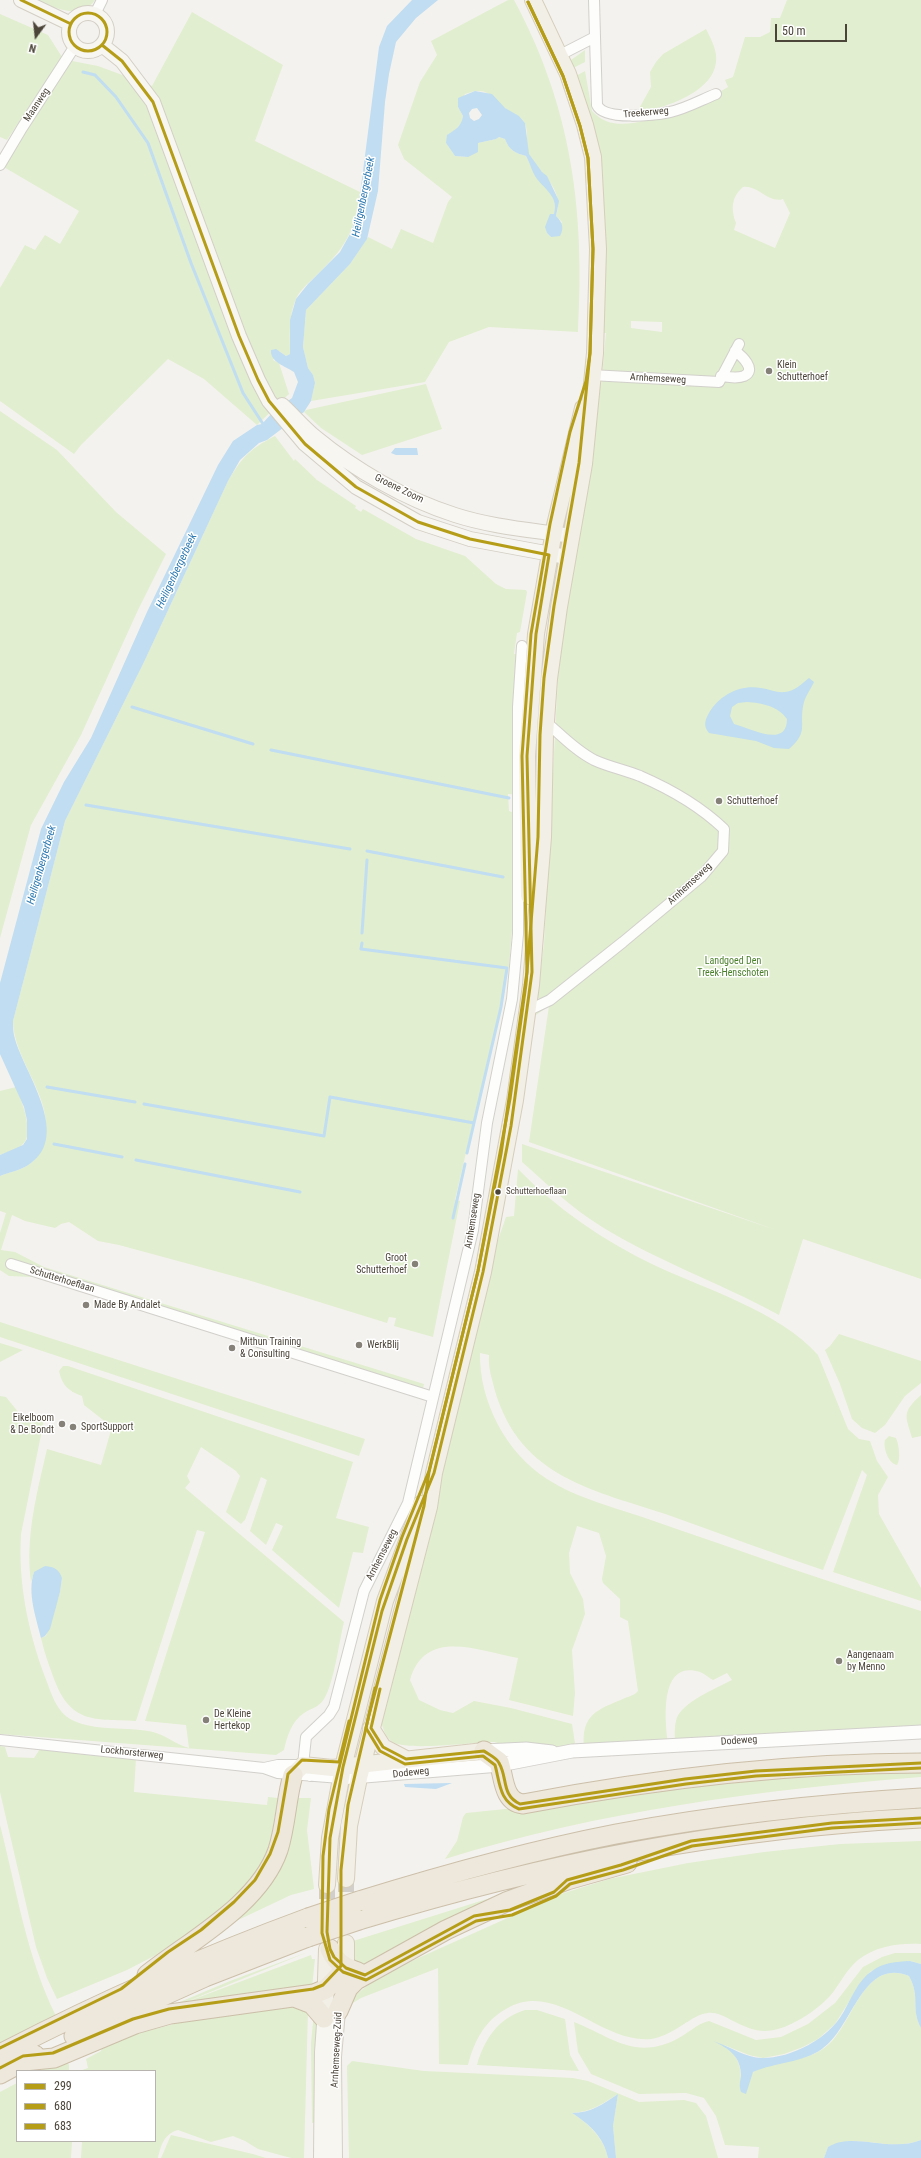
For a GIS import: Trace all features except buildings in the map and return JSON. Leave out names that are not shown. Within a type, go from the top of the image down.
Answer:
[{"type":"highway","points":[[484,1751],[498,1760],[509,1797],[514,1802],[523,1804],[593,1792],[756,1770],[921,1763]]},
{"type":"highway","points":[[92,2025],[124,1993],[171,1956],[220,1921],[259,1883],[271,1866],[278,1850],[302,1772]]},
{"type":"highway","points":[[124,1993],[203,1958],[308,1918],[359,1901],[508,1858],[614,1835],[764,1811],[830,1804],[921,1798]]},
{"type":"highway","points":[[0,2074],[51,2045],[92,2025],[205,1977],[308,1937],[432,1898],[504,1878],[590,1859],[691,1840],[832,1823],[921,1818]]},
{"type":"highway","points":[[294,1997],[329,2013],[348,1988],[365,1975],[446,1930],[506,1902],[691,1840]]},
{"type":"highway","points":[[334,1947],[334,1957],[346,1968],[365,1975]]},
{"type":"highway","points":[[92,2025],[135,2024],[170,2014],[314,1994],[326,1989],[346,1968]]},
{"type":"highway","points":[[0,2054],[51,2045]]},
{"type":"main road","points":[[21,0],[71,24]]},
{"type":"main road","name":"Arnhemseweg","points":[[372,1722],[429,1508],[434,1473],[482,1272],[515,1100],[532,972],[543,837],[546,722],[549,679],[567,557],[584,464],[590,414],[591,379],[595,353],[598,249],[592,158],[585,124],[560,55],[533,0]]},
{"type":"main road","points":[[83,14],[95,14],[103,19],[107,28],[107,37],[102,45],[89,51],[75,46],[69,35],[71,24],[77,16],[83,14]]},
{"type":"main road","name":"Groene Zoom","points":[[102,45],[122,61],[153,102],[239,336],[258,380],[271,398],[356,487],[418,522],[470,539],[549,555],[567,557]]},
{"type":"main road","name":"Arnhemseweg","points":[[532,972],[526,756],[536,634],[549,555],[575,433],[591,379]]},
{"type":"main road","name":"Groene Zoom","points":[[310,440],[360,470],[414,498],[454,515],[492,524],[571,536]]},
{"type":"main road","name":"Arnhemseweg","points":[[342,1773],[386,1595],[434,1473]]},
{"type":"main road","points":[[372,1722],[383,1747],[406,1759]]},
{"type":"main road","points":[[346,1879],[349,1826],[372,1722]]},
{"type":"main road","name":"Dodeweg","points":[[360,1771],[406,1759],[484,1751]]},
{"type":"main road","name":"Lockhorsterweg","points":[[302,1772],[342,1773],[360,1771]]},
{"type":"main road","points":[[327,1885],[330,1838],[342,1773]]},
{"type":"main road","name":"Arnhemseweg-Zuid","points":[[334,1947],[326,1989],[334,2057],[335,2158]]},
{"type":"main road","name":"Arnhemseweg-Zuid","points":[[321,2158],[321,2074],[329,2013],[346,1968]]},
{"type":"street","points":[[95,14],[102,0]]},
{"type":"street","name":"Treekerweg","points":[[594,0],[597,105],[602,111],[622,116],[670,112],[716,94]]},
{"type":"street","points":[[560,55],[595,37]]},
{"type":"street","name":"Maanweg","points":[[0,165],[75,46]]},
{"type":"street","name":"Arnhemseweg","points":[[591,379],[719,382],[721,376],[737,348],[748,364],[748,371],[745,376],[738,378],[721,376]]},
{"type":"street","name":"Arnhemseweg","points":[[302,1772],[306,1737],[329,1715],[334,1707],[364,1591],[408,1503],[473,1230],[487,1123],[512,999],[518,934],[518,707],[522,646]]},
{"type":"street","name":"Arnhemseweg","points":[[527,1011],[550,1000],[623,942],[701,877],[723,851],[724,829],[710,815],[668,790],[640,776],[594,760],[581,752],[546,722]]},
{"type":"street","name":"Schutterhoeflaan","points":[[11,1264],[434,1396]]},
{"type":"street","name":"Dodeweg","points":[[484,1751],[526,1749],[557,1752],[843,1735],[921,1732]]},
{"type":"street","name":"Lockhorsterweg","points":[[0,1740],[264,1768],[278,1773],[302,1772]]},
{"type":"street","name":"Dodeweg","points":[[360,1771],[500,1765],[542,1758],[557,1752]]},
{"type":"green space","points":[[34,0],[95,0],[89,7],[74,11],[58,8]]},
{"type":"green space","points":[[508,0],[514,0],[534,40],[549,80],[562,121],[570,161],[576,202],[579,244],[580,287],[578,332],[489,327],[449,342],[425,382],[311,401],[315,383],[313,375],[308,368],[303,347],[306,310],[350,264],[368,237],[392,249],[401,229],[433,243],[448,202],[452,197],[404,159],[398,145],[420,82],[437,55],[431,41]],"holes":[[[475,91],[484,92],[490,95],[524,121],[527,131],[527,148],[529,155],[555,190],[557,198],[558,206],[556,216],[562,222],[551,237],[547,233],[556,209],[555,201],[547,188],[537,178],[526,156],[513,150],[508,146],[505,139],[499,137],[478,143],[468,157],[455,156],[446,143],[448,135],[461,123],[463,116],[458,107],[465,94]]]},
{"type":"green space","name":"Landgoed Den Treek-Henschoten","points":[[787,0],[921,0],[921,1279],[803,1239],[779,1315],[635,1246],[590,1219],[564,1199],[522,1162],[522,1144],[776,1230],[529,1142],[549,1006],[536,1015],[540,999],[537,998],[544,944],[558,678],[565,612],[597,386],[601,386],[606,333],[601,333],[605,280],[602,192],[576,76],[585,71],[592,111],[604,120],[613,123],[625,124],[656,118],[688,107],[728,87],[725,80],[733,77],[745,37],[760,37],[770,32],[771,18],[780,18]],"holes":[[[743,187],[754,189],[773,199],[783,199],[790,213],[775,248],[734,230],[736,223],[733,213],[734,199]],[[631,321],[662,322],[662,332],[631,328]]]},
{"type":"green space","points":[[192,12],[283,65],[255,141],[360,192],[355,217],[343,245],[320,272],[303,288],[296,299],[293,306],[291,319],[290,354],[286,356],[279,351],[273,360],[279,363],[289,394],[257,425],[204,379],[168,359],[81,445],[74,454],[0,401],[0,288],[25,245],[35,250],[45,235],[60,244],[79,211],[2,166],[72,61],[98,66],[152,86]]},
{"type":"green space","points":[[0,14],[48,35],[62,57],[7,140],[0,137]]},
{"type":"green space","points":[[706,29],[716,55],[715,68],[709,79],[700,88],[688,96],[660,107],[636,114],[651,87],[650,72],[656,62],[663,54]]},
{"type":"green space","points":[[585,50],[585,62],[573,68],[571,60]]},
{"type":"green space","points":[[426,384],[442,429],[362,455],[321,428],[304,412],[306,410]]},
{"type":"green space","points":[[0,411],[57,450],[116,512],[166,554],[138,610],[81,735],[31,825],[0,938]]},
{"type":"green space","points":[[275,436],[294,461],[295,459],[317,480],[356,506],[355,508],[361,512],[363,509],[416,539],[465,556],[496,584],[506,589],[526,590],[527,592],[520,632],[517,633],[514,654],[528,654],[522,795],[508,794],[509,811],[512,812],[516,882],[509,966],[477,1114],[475,1114],[455,1200],[460,1201],[433,1337],[394,1326],[396,1318],[389,1317],[387,1323],[248,1280],[119,1245],[98,1241],[69,1222],[61,1224],[55,1228],[25,1221],[12,1215],[1,1250],[15,1252],[44,1267],[424,1384],[421,1398],[33,1277],[9,1276],[0,1270],[0,1233],[6,1213],[0,1211],[0,1176],[16,1171],[35,1160],[38,1156],[46,1132],[45,1116],[41,1100],[15,1037],[13,1021],[65,821],[144,662],[228,481],[238,465],[253,449]]},
{"type":"green space","points":[[16,1087],[26,1116],[28,1132],[23,1144],[12,1151],[0,1155],[0,1091]]},
{"type":"green space","points":[[518,1169],[549,1198],[599,1235],[635,1256],[763,1314],[802,1340],[818,1355],[848,1429],[859,1439],[870,1441],[877,1461],[888,1477],[878,1495],[879,1514],[921,1588],[921,1601],[833,1572],[867,1475],[862,1470],[823,1570],[671,1516],[615,1498],[564,1477],[542,1462],[523,1444],[507,1421],[495,1391],[490,1369],[489,1355],[480,1353],[484,1389],[498,1424],[508,1440],[519,1455],[532,1468],[559,1486],[585,1498],[819,1578],[921,1611],[921,1731],[675,1743],[676,1721],[684,1708],[708,1692],[732,1680],[727,1673],[713,1680],[700,1672],[687,1670],[677,1674],[671,1683],[668,1694],[666,1720],[668,1743],[584,1748],[585,1728],[588,1720],[599,1710],[635,1694],[638,1691],[628,1621],[620,1617],[620,1599],[603,1583],[602,1579],[606,1556],[599,1533],[577,1526],[569,1553],[570,1573],[583,1599],[585,1614],[572,1650],[575,1693],[573,1716],[509,1700],[518,1658],[487,1651],[455,1646],[440,1648],[428,1653],[417,1664],[410,1680],[419,1700],[440,1710],[453,1713],[474,1701],[511,1708],[572,1724],[575,1743],[574,1749],[507,1746],[494,1742],[440,1746],[410,1746],[398,1744],[391,1741],[387,1737],[381,1722],[490,1263],[506,1217],[514,1216]]},
{"type":"green space","points":[[0,1322],[365,1439],[359,1456],[0,1337]]},
{"type":"green space","points":[[839,1334],[921,1361],[921,1383],[905,1396],[885,1425],[875,1433],[862,1428],[852,1419],[840,1384],[825,1350]]},
{"type":"green space","points":[[0,1343],[23,1350],[0,1362]]},
{"type":"green space","points":[[63,1366],[68,1366],[353,1462],[336,1518],[369,1527],[363,1553],[353,1552],[339,1608],[272,1550],[283,1526],[276,1523],[266,1545],[250,1531],[267,1480],[261,1477],[245,1520],[241,1524],[226,1512],[240,1476],[236,1471],[201,1447],[187,1476],[190,1482],[185,1488],[344,1622],[328,1692],[318,1706],[304,1713],[296,1720],[288,1734],[284,1750],[276,1755],[0,1734],[0,1396],[6,1397],[19,1413],[44,1420],[21,1534],[20,1552],[23,1589],[29,1624],[39,1660],[58,1707],[66,1716],[81,1724],[153,1732],[189,1748],[186,1725],[145,1721],[205,1532],[197,1530],[136,1721],[96,1719],[76,1712],[61,1694],[47,1658],[41,1638],[46,1636],[60,1592],[62,1578],[34,1572],[31,1582],[30,1548],[33,1515],[47,1449],[101,1465],[112,1427],[84,1405],[82,1396],[66,1387],[59,1371]]},
{"type":"green space","points":[[921,1395],[921,1436],[912,1438],[907,1415],[910,1406]]},
{"type":"green space","points":[[889,1436],[896,1438],[899,1448],[897,1465],[891,1461],[886,1451],[885,1440]]},
{"type":"green space","points":[[0,1746],[5,1747],[8,1757],[34,1758],[40,1749],[136,1758],[134,1792],[267,1805],[268,1797],[278,1798],[271,1838],[266,1855],[261,1866],[246,1887],[205,1922],[156,1955],[127,1970],[57,1999],[47,1978],[36,1947],[0,1792]]},
{"type":"green space","points":[[921,1769],[921,1777],[861,1782],[740,1796],[621,1815],[503,1842],[445,1859],[457,1841],[463,1817],[466,1813],[525,1807],[660,1784]]},
{"type":"green space","points":[[293,1798],[311,1798],[307,1830],[314,1889],[291,1895],[217,1930],[241,1914]]},
{"type":"green space","points":[[0,1825],[23,1922],[37,1970],[56,2016],[0,2045]]},
{"type":"green space","points":[[921,1841],[921,1944],[888,1946],[865,1955],[850,1968],[830,1996],[822,2004],[801,2019],[782,2028],[760,2031],[746,2027],[720,2015],[708,2013],[702,2014],[675,2030],[659,2037],[651,2039],[632,2038],[614,2032],[560,2007],[543,2002],[524,2002],[498,2014],[486,2026],[473,2048],[468,2065],[439,2064],[438,1968],[361,1998],[353,2003],[345,2017],[352,1998],[368,1985],[405,1964],[561,1894],[609,1879],[688,1863],[764,1852],[840,1844]]},
{"type":"green space","points":[[522,1888],[448,1918],[367,1964],[360,1966],[353,1964],[350,1942]]},
{"type":"green space","points":[[308,1952],[181,2004],[311,1955],[312,1959],[315,1959],[312,1987],[156,2012],[230,1981]]},
{"type":"green space","points":[[895,1953],[921,1953],[921,1964],[910,1961],[871,1971],[857,1989],[835,2024],[818,2039],[803,2047],[784,2054],[763,2058],[749,2055],[724,2045],[734,2055],[739,2065],[741,2076],[740,2090],[755,2071],[774,2064],[805,2057],[824,2048],[833,2040],[841,2029],[863,1992],[872,1982],[882,1975],[894,1973],[909,1976],[913,1984],[916,2014],[921,2028],[921,2140],[897,2144],[851,2141],[840,2143],[828,2147],[824,2158],[758,2158],[759,2147],[725,2145],[716,2116],[704,2098],[686,2093],[639,2094],[591,2074],[578,2052],[574,2022],[623,2044],[647,2048],[660,2046],[675,2040],[701,2024],[709,2021],[756,2040],[781,2037],[808,2024],[835,2003],[863,1967],[882,1957]]},
{"type":"green space","points":[[283,2004],[308,2010],[304,2158],[291,2158],[258,2149],[233,2136],[211,2142],[178,2130],[166,2137],[162,2144],[158,2158],[81,2158],[82,2142],[156,2142],[156,2070],[82,2070],[88,2068],[86,2059],[101,2051],[102,2047],[136,2034],[189,2020]]},
{"type":"green space","points":[[525,2010],[537,2010],[565,2019],[570,2055],[579,2071],[477,2065],[488,2039],[500,2024],[507,2018]]},
{"type":"green space","points":[[314,2012],[318,2020],[315,2122],[312,2123],[311,2043]]},
{"type":"green space","points":[[65,2058],[69,2065],[69,2070],[41,2070]]},
{"type":"green space","points":[[352,2061],[424,2071],[573,2078],[588,2081],[639,2102],[684,2100],[696,2103],[706,2116],[718,2158],[616,2158],[613,2126],[618,2094],[591,2109],[572,2113],[595,2132],[603,2144],[608,2158],[349,2158],[347,2066]]},
{"type":"green space","points":[[16,2084],[16,2142],[72,2142],[71,2158],[0,2158],[0,2092]]},
{"type":"green space","points":[[171,2135],[253,2154],[266,2158],[161,2158]]},
{"type":"water","name":"Heiligenbergerbeek","points":[[412,0],[438,0],[416,18],[396,42],[385,102],[378,191],[367,239],[350,264],[306,310],[303,347],[308,368],[313,375],[315,383],[311,401],[304,412],[267,440],[259,443],[240,460],[228,481],[144,662],[65,821],[13,1021],[13,1032],[15,1039],[41,1102],[46,1120],[47,1136],[42,1151],[31,1163],[20,1169],[0,1176],[0,1155],[23,1145],[27,1139],[27,1120],[24,1107],[0,1054],[0,983],[41,829],[64,782],[91,738],[147,612],[218,465],[233,441],[257,425],[262,424],[273,412],[292,398],[298,382],[294,372],[275,361],[271,354],[271,350],[276,349],[286,356],[290,354],[290,320],[296,299],[308,284],[340,252],[350,234],[355,221],[359,202],[379,47],[387,26]]},
{"type":"water","points":[[475,91],[492,94],[505,108],[519,116],[525,123],[529,154],[542,172],[547,176],[559,201],[556,216],[562,226],[560,236],[551,237],[547,233],[545,227],[550,214],[554,214],[555,203],[551,195],[535,176],[526,156],[519,154],[508,146],[505,139],[499,137],[478,143],[478,152],[468,157],[455,156],[446,143],[447,135],[458,127],[462,120],[463,116],[458,107],[458,98]],"holes":[[[477,108],[482,115],[479,119],[474,121],[470,118],[469,113],[472,109]]]},
{"type":"water","points":[[395,448],[417,448],[418,455],[396,455],[391,453]]},
{"type":"water","points":[[809,678],[814,682],[804,702],[801,732],[795,743],[789,749],[774,748],[756,741],[709,733],[706,728],[706,718],[713,707],[731,692],[738,689],[753,687],[779,692],[788,692],[798,687]],"holes":[[[753,702],[774,708],[787,719],[785,728],[781,733],[774,735],[766,734],[734,724],[730,716],[732,707],[738,703]]]},
{"type":"water","points":[[45,1566],[56,1569],[62,1578],[60,1592],[50,1629],[45,1636],[41,1638],[33,1605],[31,1588],[34,1572]]},
{"type":"water","points":[[452,1783],[436,1789],[405,1787],[404,1784]]},
{"type":"water","points":[[910,1961],[921,1964],[921,2028],[916,2014],[913,1984],[909,1976],[893,1973],[880,1976],[869,1985],[833,2039],[822,2049],[814,2054],[797,2060],[753,2072],[746,2094],[741,2092],[741,2076],[737,2059],[725,2047],[713,2041],[744,2054],[762,2058],[785,2055],[797,2051],[819,2039],[828,2031],[843,2013],[852,1996],[867,1975],[886,1964]]},
{"type":"water","points":[[618,2094],[613,2126],[616,2158],[608,2158],[603,2144],[595,2132],[572,2113],[591,2110]]},
{"type":"water","points":[[921,2140],[921,2158],[824,2158],[828,2147],[838,2143],[860,2141],[896,2144]]},
{"type":"waterway","points":[[83,72],[95,75],[116,97],[148,143],[191,263],[243,393],[265,427]]},
{"type":"waterway","points":[[132,707],[253,744]]},
{"type":"waterway","points":[[271,750],[509,798]]},
{"type":"waterway","points":[[86,805],[350,849]]},
{"type":"waterway","points":[[367,851],[503,877]]},
{"type":"waterway","points":[[362,933],[367,860]]},
{"type":"waterway","points":[[362,943],[361,949],[507,968],[501,1007],[467,1153]]},
{"type":"waterway","points":[[47,1087],[135,1102]]},
{"type":"waterway","points":[[144,1104],[324,1136],[330,1097],[474,1123]]},
{"type":"waterway","points":[[54,1144],[122,1157]]},
{"type":"waterway","points":[[136,1160],[300,1192]]},
{"type":"waterway","points":[[453,1218],[465,1164]]},
{"type":"tunnel","points":[[346,1879],[346,1916]]},
{"type":"tunnel","points":[[327,1885],[327,1923]]},
{"type":"transit line","name":"299","points":[[21,0],[71,24]]},
{"type":"transit line","name":"680","points":[[528,2],[563,76],[580,126],[588,158],[593,249],[590,353],[586,381],[570,432],[550,524],[531,634],[522,756],[527,972],[501,1154],[478,1271],[429,1471],[402,1537],[380,1600],[329,1809],[323,1856],[322,1933],[330,1960],[343,1972],[366,1980],[476,1921],[512,1915],[556,1896],[570,1884],[623,1870],[692,1846],[832,1828],[921,1823]]},
{"type":"transit line","name":"683","points":[[0,2068],[23,2056],[53,2053],[133,2019],[169,2009],[313,1989],[323,1985],[341,1966],[341,1870],[348,1805],[369,1715],[424,1506],[429,1472],[478,1271],[510,1099],[526,984],[538,837],[540,735],[544,678],[554,606],[579,463],[590,353],[593,249],[588,158],[580,126],[563,76],[528,2]]},
{"type":"transit line","name":"299","points":[[84,13],[92,13],[102,18],[106,25],[107,32],[106,39],[102,46],[92,51],[84,51],[74,46],[72,43],[69,36],[69,28],[74,18],[77,16],[84,13]]},
{"type":"transit line","name":"299","points":[[102,45],[122,61],[153,102],[239,336],[258,380],[269,401],[305,444],[356,487],[418,522],[470,539],[549,555],[536,634],[527,756],[532,972],[511,1126],[483,1272],[434,1473],[407,1539],[382,1611],[343,1767],[330,1838],[327,1932],[330,1949],[334,1957],[346,1968],[365,1975],[474,1916],[510,1910],[554,1892],[567,1880],[621,1865],[691,1841],[832,1823],[921,1818]]},
{"type":"transit line","name":"680","points":[[375,1688],[366,1728],[380,1751],[405,1764],[483,1756],[495,1765],[501,1791],[504,1796],[512,1806],[519,1809],[686,1784],[756,1776],[921,1768]]},
{"type":"transit line","name":"299","points":[[380,1689],[371,1728],[383,1747],[406,1759],[484,1751],[498,1761],[502,1769],[507,1791],[510,1796],[520,1804],[685,1779],[756,1771],[921,1763]]},
{"type":"transit line","name":"683","points":[[0,2048],[121,1989],[168,1952],[201,1930],[234,1902],[255,1880],[270,1854],[278,1832],[288,1774],[302,1760],[339,1762],[349,1721]]},
{"type":"place","name":"Klein Schutterhoef","points":[[769,371]]},
{"type":"place","name":"Schutterhoef","points":[[719,801]]},
{"type":"place","name":"Schutterhoeflaan","points":[[498,1192]]},
{"type":"place","name":"Groot Schutterhoef","points":[[415,1264]]},
{"type":"place","name":"Made By Andalet","points":[[86,1305]]},
{"type":"place","name":"WerkBlij","points":[[359,1345]]},
{"type":"place","name":"Mithun Training & Consulting","points":[[232,1348]]},
{"type":"place","name":"Eikelboom & De Bondt","points":[[62,1424]]},
{"type":"place","name":"SportSupport","points":[[73,1427]]},
{"type":"place","name":"Aangenaam by Menno","points":[[839,1661]]},
{"type":"place","name":"De Kleine Hertekop","points":[[206,1720]]}]
